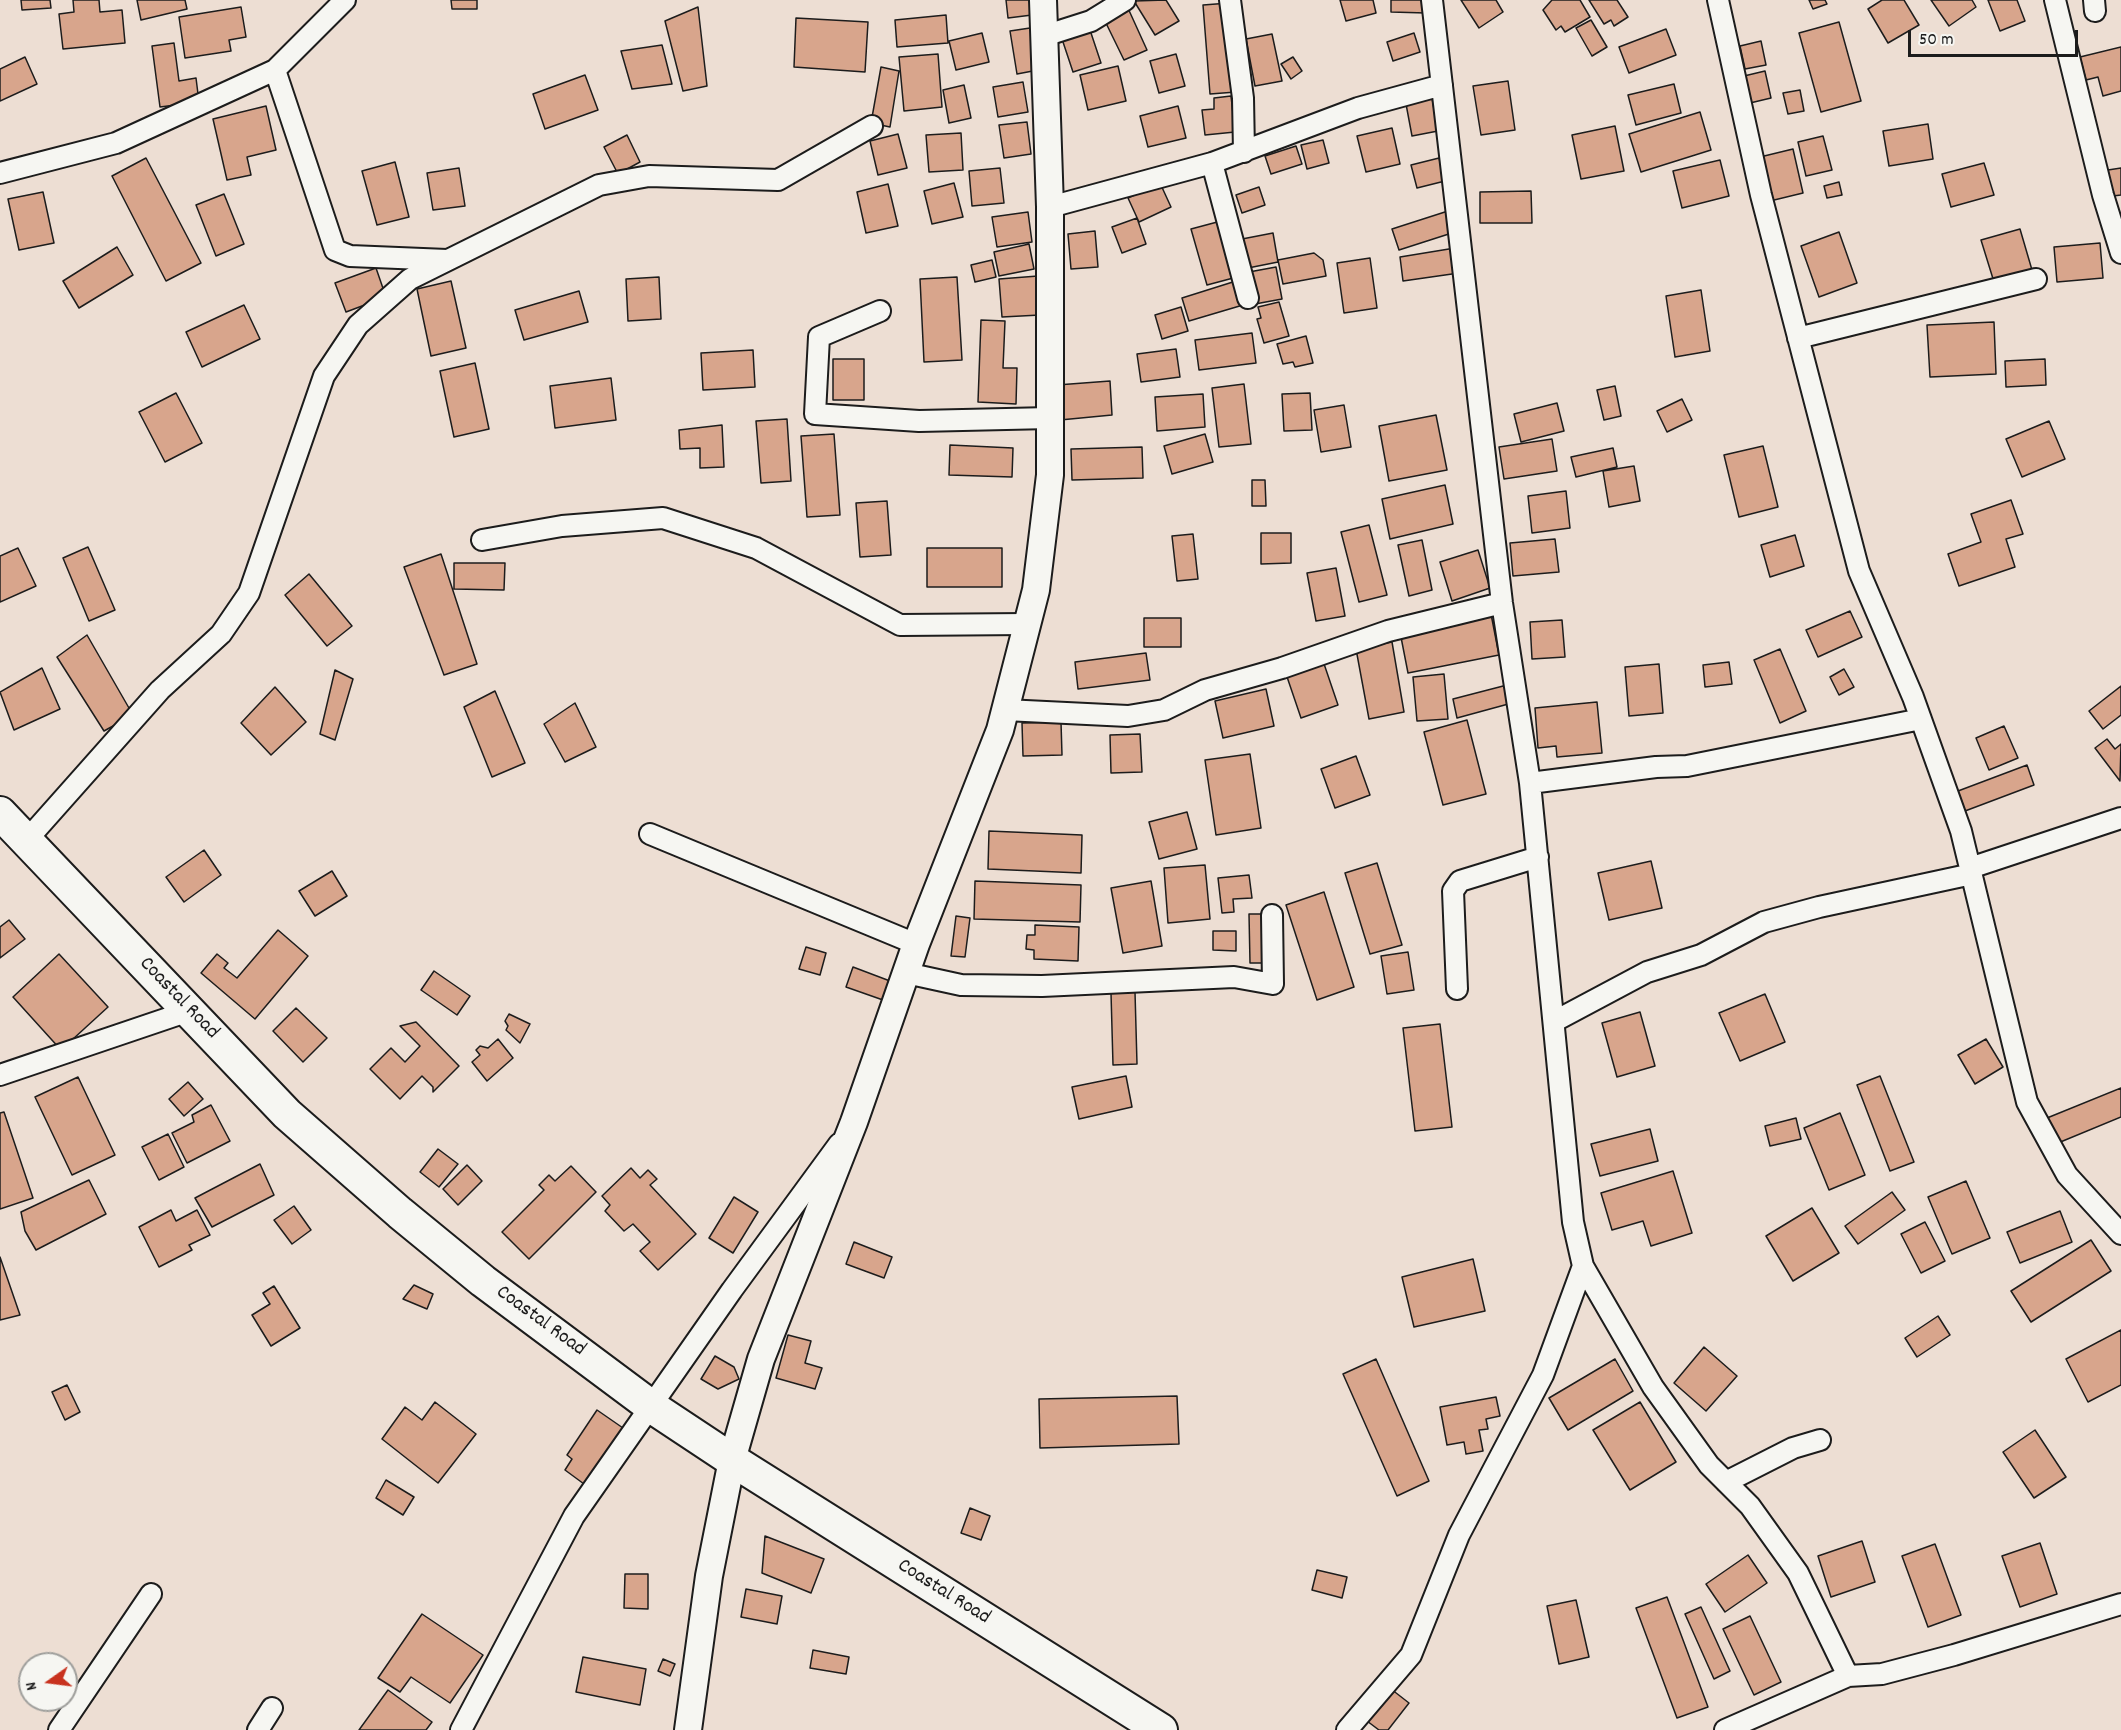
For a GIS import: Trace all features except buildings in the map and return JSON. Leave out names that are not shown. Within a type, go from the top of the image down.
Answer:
[{"type":"main road","name":"Coastal Road","points":[[0,813],[25,842],[287,1114],[400,1213],[483,1281],[652,1407],[732,1460],[1161,1730]]},
{"type":"street","points":[[0,173],[116,143],[275,70],[345,0]]},
{"type":"street","points":[[688,1730],[710,1576],[732,1460],[761,1359],[854,1122],[915,944],[1000,730],[1036,590],[1050,475],[1050,207],[1043,0]]},
{"type":"street","points":[[1044,36],[1091,21],[1125,0]]},
{"type":"street","points":[[1230,0],[1243,98],[1244,152]]},
{"type":"street","points":[[1718,0],[1761,195],[1859,571],[1921,719],[1961,831],[2027,1102],[2067,1175],[2121,1234]]},
{"type":"street","points":[[2055,0],[2103,195],[2121,254]]},
{"type":"street","points":[[1435,2],[1442,85],[1502,603],[1530,783],[1573,1222],[1583,1266],[1653,1387],[1709,1465],[1750,1506],[1798,1573],[1848,1676]]},
{"type":"street","points":[[275,70],[335,250],[350,256],[449,260]]},
{"type":"street","points":[[1050,207],[1212,163],[1358,108],[1442,85]]},
{"type":"street","points":[[25,842],[160,690],[221,634],[249,593],[324,376],[358,325],[410,279],[599,185],[649,176],[778,180],[872,126]]},
{"type":"street","points":[[1212,163],[1248,298]]},
{"type":"street","points":[[1798,338],[2036,279]]},
{"type":"street","points":[[880,311],[819,337],[815,414],[919,421],[1050,418]]},
{"type":"street","points":[[482,540],[562,526],[663,518],[756,548],[900,625],[1027,624]]},
{"type":"street","points":[[1005,710],[1128,716],[1164,710],[1205,690],[1282,668],[1388,631],[1502,603]]},
{"type":"street","points":[[1530,783],[1656,767],[1687,766],[1921,719]]},
{"type":"street","points":[[1555,1021],[1647,972],[1701,955],[1764,922],[1971,871],[2121,818]]},
{"type":"street","points":[[650,834],[915,944]]},
{"type":"street","points":[[1456,989],[1453,891],[1460,881],[1538,857]]},
{"type":"street","points":[[906,973],[961,985],[1042,986],[1234,977],[1273,984],[1272,915]]},
{"type":"street","points":[[0,1075],[189,1011]]},
{"type":"street","points":[[461,1730],[574,1516],[732,1290],[854,1122]]},
{"type":"street","points":[[1347,1730],[1411,1655],[1459,1536],[1543,1375],[1583,1266]]},
{"type":"street","points":[[1726,1482],[1793,1448],[1820,1440]]},
{"type":"street","points":[[59,1730],[151,1594]]},
{"type":"street","points":[[1725,1730],[1848,1676],[1882,1674],[1954,1655],[2121,1604]]},
{"type":"street","points":[[258,1730],[272,1708]]}]
